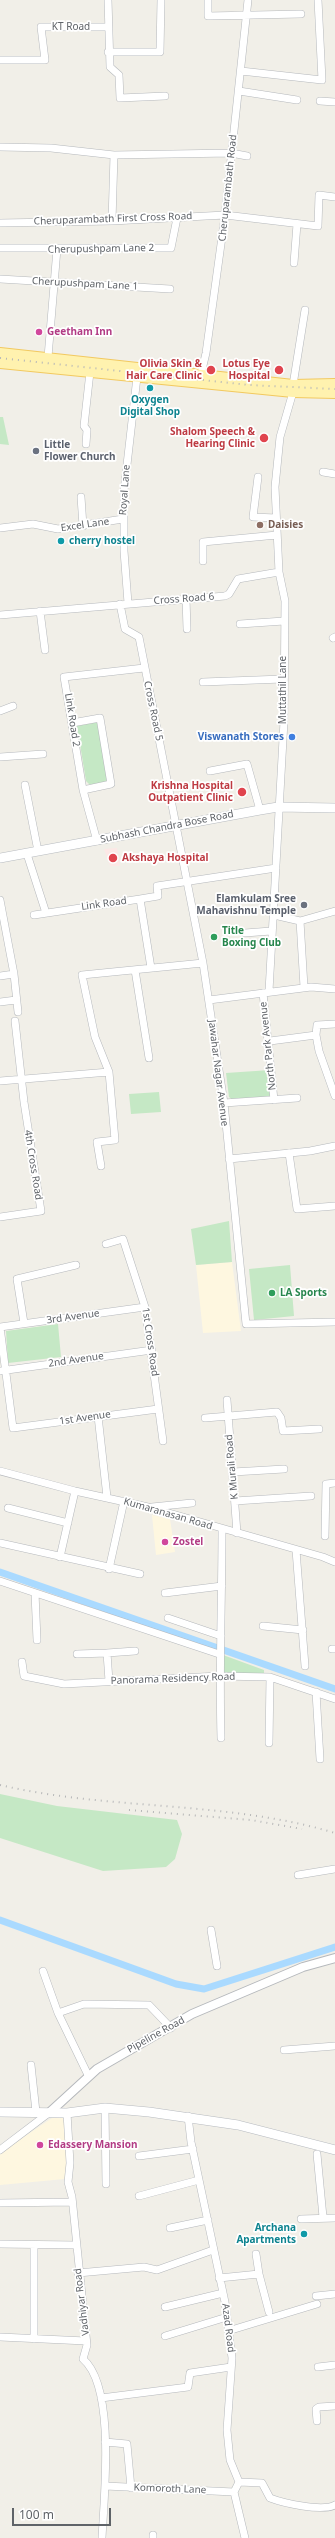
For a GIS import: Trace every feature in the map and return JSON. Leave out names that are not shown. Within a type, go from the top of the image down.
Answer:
[{"type":"main road","points":[[0,353],[48,357],[137,372],[335,393]]},
{"type":"main road","points":[[0,363],[90,372],[201,374],[293,388],[335,384]]},
{"type":"main road","name":"Subhash Chandra Bose Road","points":[[0,858],[278,807],[335,808]]},
{"type":"main road","points":[[0,2112],[67,2113],[105,2108],[188,2116],[238,2125],[335,2150]]},
{"type":"street","points":[[108,0],[108,52],[110,67],[119,75],[120,98],[165,96]]},
{"type":"street","points":[[108,52],[160,52],[160,0]]},
{"type":"street","points":[[208,0],[208,16],[301,14]]},
{"type":"street","name":"Cheruparambath Road","points":[[201,374],[206,353],[225,215],[248,0]]},
{"type":"street","points":[[241,70],[322,80],[318,0]]},
{"type":"street","name":"KT Road","points":[[0,60],[45,60],[41,27],[108,27]]},
{"type":"street","points":[[239,91],[297,100]]},
{"type":"street","points":[[320,101],[335,102]]},
{"type":"street","points":[[0,147],[51,148],[114,154],[231,153],[247,156]]},
{"type":"street","points":[[112,221],[114,154]]},
{"type":"street","name":"Cheruparambath First Cross Road","points":[[0,223],[112,221],[225,215],[318,226],[319,195],[335,196]]},
{"type":"street","name":"Cherupushpam Lane 2","points":[[0,248],[171,248],[177,218]]},
{"type":"street","points":[[294,262],[297,224]]},
{"type":"street","points":[[48,357],[56,283],[57,249]]},
{"type":"street","name":"Cherupushpam Lane 1","points":[[0,279],[170,289]]},
{"type":"street","name":"Muttathil Lane","points":[[266,992],[271,931],[274,915],[278,807],[284,721],[283,679],[285,601],[279,572],[275,487],[280,437],[293,388],[305,310]]},
{"type":"street","points":[[86,444],[87,430],[84,426],[90,372]]},
{"type":"street","name":"Royal Lane","points":[[128,603],[123,519],[129,436],[137,372]]},
{"type":"street","points":[[323,472],[335,474]]},
{"type":"street","points":[[258,477],[253,517],[276,518]]},
{"type":"street","points":[[81,497],[83,526]]},
{"type":"street","name":"Excel Lane","points":[[0,528],[33,524],[58,529],[123,519]]},
{"type":"street","points":[[203,561],[203,542],[277,535]]},
{"type":"street","name":"Cross Road 6","points":[[0,615],[186,598],[225,596],[229,594],[238,579],[279,572]]},
{"type":"street","points":[[186,598],[187,629]]},
{"type":"street","name":"Cross Road 5","points":[[120,604],[125,629],[139,637],[144,668],[177,825]]},
{"type":"street","points":[[40,611],[45,650]]},
{"type":"street","points":[[240,624],[284,621]]},
{"type":"street","name":"Link Road 2","points":[[97,841],[83,790],[64,677],[144,668]]},
{"type":"street","points":[[203,682],[283,679]]},
{"type":"street","points":[[0,711],[13,706]]},
{"type":"street","points":[[72,723],[100,718],[112,784],[83,790]]},
{"type":"street","points":[[0,757],[43,754]]},
{"type":"street","points":[[210,771],[247,764],[260,810]]},
{"type":"street","points":[[24,785],[38,851]]},
{"type":"street","name":"Jawahar Nagar Avenue","points":[[177,825],[203,963],[224,1103],[246,1324],[335,1322]]},
{"type":"street","points":[[27,854],[46,913]]},
{"type":"street","points":[[140,899],[158,896],[157,886],[188,880],[276,868]]},
{"type":"street","name":"Link Road","points":[[34,915],[140,899],[151,968]]},
{"type":"street","points":[[0,900],[14,974],[18,1012]]},
{"type":"street","points":[[274,915],[300,921],[335,911]]},
{"type":"street","points":[[300,921],[304,987]]},
{"type":"street","points":[[245,933],[271,931]]},
{"type":"street","points":[[0,946],[8,945]]},
{"type":"street","points":[[101,1166],[97,1142],[115,1140],[109,1072],[96,1037],[82,975],[203,963]]},
{"type":"street","points":[[135,970],[149,1058]]},
{"type":"street","points":[[0,976],[14,974]]},
{"type":"street","points":[[208,1000],[304,987],[335,989]]},
{"type":"street","name":"North Park Avenue","points":[[266,992],[274,1100]]},
{"type":"street","points":[[0,1002],[16,1000]]},
{"type":"street","points":[[15,1021],[22,1079]]},
{"type":"street","points":[[335,1024],[317,1025],[316,1035],[319,1051],[335,1096]]},
{"type":"street","points":[[270,1041],[316,1035]]},
{"type":"street","points":[[0,1081],[109,1072]]},
{"type":"street","name":"4th Cross Road","points":[[0,1217],[41,1211],[22,1079]]},
{"type":"street","points":[[224,1103],[297,1098]]},
{"type":"street","points":[[229,1159],[289,1153],[335,1146]]},
{"type":"street","points":[[289,1153],[297,1209],[335,1206]]},
{"type":"street","name":"1st Cross Road","points":[[106,1244],[123,1239],[146,1307],[163,1441]]},
{"type":"street","points":[[24,1323],[17,1279],[76,1265]]},
{"type":"street","name":"3rd Avenue","points":[[0,1327],[146,1307]]},
{"type":"street","points":[[0,1327],[3,1370]]},
{"type":"street","name":"2nd Avenue","points":[[3,1370],[152,1350]]},
{"type":"street","name":"1st Avenue","points":[[3,1370],[13,1428],[158,1408]]},
{"type":"street","name":"K Murali Road","points":[[227,1400],[237,1533]]},
{"type":"street","points":[[205,1418],[277,1412],[281,1418],[283,1431],[320,1429]]},
{"type":"street","points":[[98,1416],[107,1497]]},
{"type":"street","points":[[233,1472],[284,1469]]},
{"type":"street","name":"Kumaranasan Road","points":[[0,1471],[75,1491],[148,1507],[335,1562]]},
{"type":"street","points":[[325,1536],[326,1484],[335,1484]]},
{"type":"street","points":[[60,1557],[75,1491]]},
{"type":"street","points":[[235,1501],[310,1496]]},
{"type":"street","points":[[109,1569],[124,1501]]},
{"type":"street","points":[[148,1507],[192,1503]]},
{"type":"street","points":[[8,1508],[68,1524]]},
{"type":"street","points":[[221,1738],[219,1654],[221,1637],[222,1529]]},
{"type":"street","points":[[0,1543],[109,1569],[140,1574]]},
{"type":"street","points":[[296,1550],[305,1666]]},
{"type":"street","points":[[0,1581],[219,1654]]},
{"type":"street","points":[[165,1593],[222,1586]]},
{"type":"street","points":[[35,1593],[37,1640]]},
{"type":"street","points":[[168,1618],[221,1637]]},
{"type":"street","points":[[263,1626],[303,1630]]},
{"type":"street","points":[[77,1654],[135,1651]]},
{"type":"street","points":[[107,1653],[109,1681]]},
{"type":"street","name":"Panorama Residency Road","points":[[22,1662],[24,1676],[34,1680],[64,1684],[219,1676],[270,1677],[335,1699]]},
{"type":"street","points":[[269,1743],[270,1677]]},
{"type":"street","points":[[316,1692],[320,1759]]},
{"type":"street","points":[[298,1875],[335,1869]]},
{"type":"street","points":[[211,1930],[217,1966]]},
{"type":"street","name":"Pipeline Road","points":[[0,2150],[50,2112],[88,2075],[112,2059],[171,2028],[192,2014],[303,1967],[335,1958]]},
{"type":"street","points":[[43,1971],[58,2013],[88,2075]]},
{"type":"street","points":[[58,2013],[84,2004],[149,2005],[171,2028]]},
{"type":"street","points":[[284,2050],[335,2046]]},
{"type":"street","points":[[31,2065],[36,2112]]},
{"type":"street","points":[[105,2108],[106,2184]]},
{"type":"street","name":"Vadhiyar Road","points":[[67,2113],[70,2163],[68,2182],[72,2202],[75,2246],[86,2341],[83,2359],[90,2365],[101,2398],[105,2442],[105,2486],[102,2538]]},
{"type":"street","name":"Azad Road","points":[[188,2116],[199,2180],[227,2317],[231,2368],[227,2430],[230,2460],[239,2482]]},
{"type":"street","points":[[139,2156],[193,2149]]},
{"type":"street","points":[[317,2154],[323,2217]]},
{"type":"street","points":[[139,2196],[199,2180]]},
{"type":"street","points":[[0,2203],[72,2202]]},
{"type":"street","points":[[300,2219],[323,2217],[335,2218]]},
{"type":"street","points":[[170,2228],[208,2220]]},
{"type":"street","points":[[0,2244],[75,2246]]},
{"type":"street","points":[[34,2245],[34,2339]]},
{"type":"street","points":[[78,2273],[144,2266],[156,2270],[213,2250]]},
{"type":"street","points":[[256,2254],[259,2274],[269,2312]]},
{"type":"street","points":[[219,2278],[259,2274]]},
{"type":"street","points":[[165,2307],[223,2293]]},
{"type":"street","points":[[316,2296],[335,2294]]},
{"type":"street","points":[[228,2331],[317,2304]]},
{"type":"street","points":[[164,2336],[227,2317]]},
{"type":"street","points":[[0,2337],[86,2341]]},
{"type":"street","points":[[318,2367],[335,2364]]},
{"type":"street","points":[[101,2398],[188,2387],[190,2373],[231,2368]]},
{"type":"street","points":[[316,2421],[316,2409],[319,2407],[335,2406]]},
{"type":"street","points":[[105,2442],[127,2444],[131,2488]]},
{"type":"street","points":[[246,2538],[234,2492],[239,2482],[262,2483],[270,2498],[280,2502],[319,2507],[335,2505]]},
{"type":"street","name":"Komoroth Lane","points":[[105,2486],[234,2492]]},
{"type":"shaded area","name":"Akshaya Hospital","points":[[117,848],[120,866],[110,866],[104,849]]},
{"type":"shaded area","points":[[232,1262],[241,1331],[203,1333],[196,1265]]},
{"type":"shaded area","name":"Zostel","points":[[152,1515],[170,1519],[175,1552],[156,1555]]},
{"type":"shaded area","name":"Edassery Mansion","points":[[63,2117],[68,2163],[65,2179],[0,2185],[0,2153],[52,2118]]},
{"type":"green space","points":[[0,417],[3,417],[9,445],[0,444]]},
{"type":"green space","points":[[98,722],[108,777],[106,783],[91,786],[86,781],[77,726]]},
{"type":"green space","points":[[270,1070],[272,1093],[268,1098],[233,1100],[229,1097],[226,1073]]},
{"type":"green space","points":[[159,1092],[161,1112],[131,1114],[129,1094]]},
{"type":"green space","points":[[229,1221],[232,1262],[196,1265],[191,1229]]},
{"type":"green space","name":"LA Sports","points":[[290,1265],[294,1316],[254,1320],[249,1269]]},
{"type":"green space","points":[[58,1324],[61,1357],[8,1363],[6,1331]]},
{"type":"green space","points":[[223,1655],[264,1670],[264,1674],[226,1673],[222,1671]]},
{"type":"green space","points":[[0,1794],[57,1806],[177,1820],[182,1834],[175,1859],[166,1867],[103,1871],[0,1838]]},
{"type":"waterway","points":[[0,1572],[335,1689]]},
{"type":"waterway","points":[[0,1920],[176,1984],[204,1989],[335,1947]]},
{"type":"railway","points":[[0,358],[249,385],[335,389]]},
{"type":"railway","points":[[0,1785],[84,1799],[252,1815],[335,1833]]},
{"type":"railway","points":[[129,1810],[251,1820],[302,1829]]},
{"type":"place","name":"Geetham Inn","points":[[39,332]]},
{"type":"place","name":"Olivia Skin & Hair Care Clinic","points":[[211,370]]},
{"type":"place","name":"Lotus Eye Hospital","points":[[279,370]]},
{"type":"place","name":"Oxygen Digital Shop","points":[[150,388]]},
{"type":"place","name":"Shalom Speech & Hearing Clinic","points":[[264,438]]},
{"type":"place","name":"Little Flower Church","points":[[36,451]]},
{"type":"place","name":"Daisies","points":[[260,525]]},
{"type":"place","name":"cherry hostel","points":[[61,541]]},
{"type":"place","name":"Viswanath Stores","points":[[292,737]]},
{"type":"place","name":"Krishna Hospital Outpatient Clinic","points":[[242,792]]},
{"type":"place","name":"Akshaya Hospital","points":[[113,858]]},
{"type":"place","name":"Elamkulam Sree Mahavishnu Temple","points":[[304,905]]},
{"type":"place","name":"Title Boxing Club","points":[[214,937]]},
{"type":"place","name":"LA Sports","points":[[272,1293]]},
{"type":"place","name":"Zostel","points":[[165,1542]]},
{"type":"place","name":"Edassery Mansion","points":[[40,2145]]},
{"type":"place","name":"Archana Apartments","points":[[304,2234]]}]
